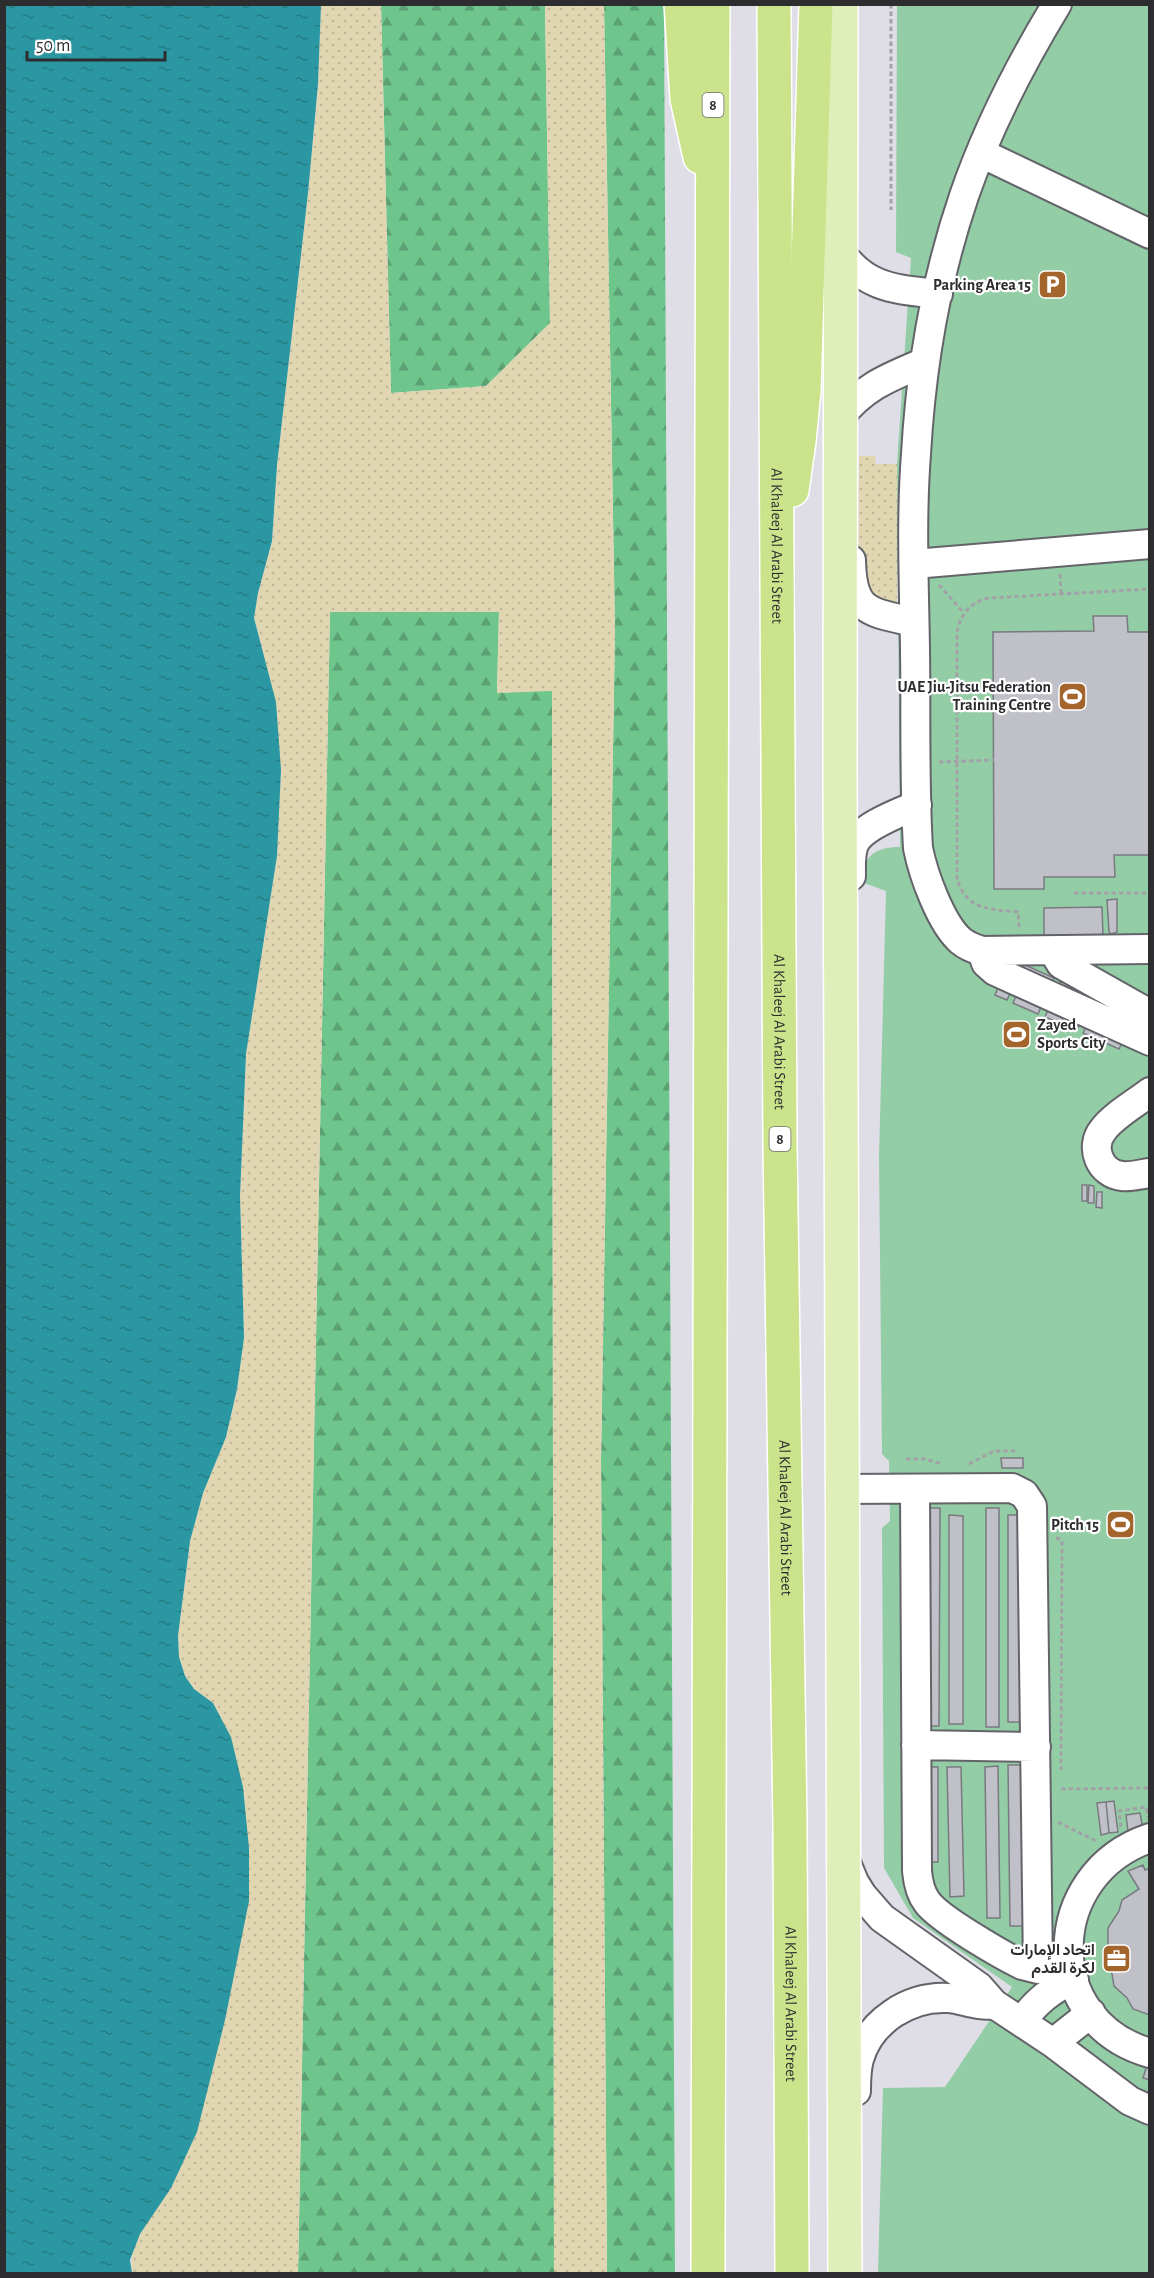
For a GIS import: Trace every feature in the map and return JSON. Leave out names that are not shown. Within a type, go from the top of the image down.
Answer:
[{"type":"highway","points":[[681,4],[687,99],[713,206]]},
{"type":"highway","name":"8","points":[[708,2274],[713,4]]},
{"type":"highway","name":"Al Khaleej Al Arabi Street","points":[[774,4],[780,1178],[790,1826],[792,2274]]},
{"type":"highway","points":[[776,547],[791,493],[800,441],[804,392],[816,4]]},
{"type":"main road","points":[[841,4],[840,941],[845,2274]]},
{"type":"street","points":[[1057,4],[1018,74],[981,153],[951,237],[925,362],[915,454],[922,563],[914,622],[918,848],[928,885],[953,932],[961,941],[982,951],[1149,949]]},
{"type":"street","points":[[981,153],[1149,234]]},
{"type":"street","points":[[839,250],[857,272],[880,285],[938,294]]},
{"type":"street","points":[[840,417],[860,395],[872,386],[925,362]]},
{"type":"street","points":[[840,505],[849,541],[851,580],[856,595],[866,608],[873,612],[914,622]]},
{"type":"street","points":[[922,563],[1149,544]]},
{"type":"street","points":[[840,941],[848,931],[852,919],[851,860],[855,841],[865,831],[917,805]]},
{"type":"street","points":[[982,951],[986,963],[995,971],[1149,1041]]},
{"type":"street","points":[[1053,951],[1061,964],[1149,1014]]},
{"type":"street","points":[[1149,1092],[1103,1129],[1096,1148],[1103,1167],[1112,1173],[1121,1176],[1149,1173]]},
{"type":"street","points":[[842,1489],[1004,1488],[1018,1490],[1024,1494],[1032,1506],[1038,1969]]},
{"type":"street","points":[[915,1489],[917,1871],[923,1895],[927,1903],[940,1915],[1017,1963],[1038,1969],[1072,1973]]},
{"type":"street","points":[[916,1745],[1036,1747]]},
{"type":"street","points":[[1149,1838],[1118,1852],[1094,1874],[1077,1901],[1069,1932],[1072,1973],[1091,2013],[1113,2036],[1149,2053]]},
{"type":"street","points":[[843,1853],[854,1882],[871,1907],[882,1918],[979,1987],[994,2004],[1022,2021],[1140,2105],[1149,2124]]},
{"type":"street","points":[[1022,2021],[1044,1996],[1072,1973]]},
{"type":"street","points":[[844,2175],[855,2144],[856,2070],[862,2050],[873,2032],[894,2013],[919,2002],[946,1998],[984,2005],[994,2004]]},
{"type":"street","points":[[1053,2043],[1091,2013]]},
{"type":"path","points":[[891,4],[891,210]]},
{"type":"path","points":[[922,563],[964,613]]},
{"type":"path","points":[[1019,951],[1018,912],[987,909],[976,905],[967,899],[957,879],[957,632],[964,613],[980,600],[1149,589]]},
{"type":"path","points":[[916,762],[994,760]]},
{"type":"path","points":[[1074,893],[1149,893]]},
{"type":"path","points":[[961,1465],[976,1461],[994,1451],[1015,1451]]},
{"type":"path","points":[[906,1459],[925,1459],[945,1465]]},
{"type":"path","points":[[1034,1538],[1059,1538],[1062,1542],[1061,1777]]},
{"type":"path","points":[[1060,1798],[1060,1789],[1149,1788]]},
{"type":"path","points":[[1060,1815],[1060,1823]]},
{"type":"path","points":[[1054,1819],[1118,1852]]},
{"type":"green space","points":[[664,4],[675,2273],[607,2273],[601,1461],[615,630],[604,5]]},
{"type":"green space","points":[[381,5],[545,5],[550,323],[486,386],[391,393]]},
{"type":"green space","name":"Zayed Sports City","points":[[897,5],[1149,5],[1149,2273],[878,2273],[883,2088],[945,2087],[1012,1987],[913,1918],[884,1868],[882,1528],[890,1521],[889,1461],[882,1454],[879,1157],[886,891],[861,882],[864,866],[872,855],[891,847],[900,847],[897,464],[911,258],[896,252]]},
{"type":"green space","points":[[330,611],[499,612],[497,693],[552,690],[554,2273],[298,2274]]},
{"type":"sand","points":[[321,5],[381,5],[391,393],[486,386],[550,323],[545,5],[604,5],[615,630],[601,1461],[607,2273],[554,2273],[552,691],[497,693],[499,612],[330,612],[298,2273],[132,2273],[134,2250],[143,2228],[171,2188],[213,1703],[194,1689],[185,1676],[179,1657],[178,1636],[190,1541],[203,1493],[226,1437],[237,1389],[244,1338],[240,1196],[246,1054],[277,856],[281,770],[261,644],[254,618],[272,541],[277,465],[318,84]]},
{"type":"sand","points":[[859,456],[875,456],[876,464],[897,464],[897,602],[895,607],[868,593],[858,572]]},
{"type":"water","points":[[5,4],[321,5],[318,84],[277,465],[272,541],[254,618],[276,702],[281,770],[277,856],[246,1054],[240,1196],[244,1338],[237,1389],[226,1437],[203,1493],[190,1541],[178,1636],[179,1657],[185,1676],[194,1689],[213,1703],[231,1737],[243,1787],[249,1848],[249,1901],[225,2020],[197,2132],[171,2188],[140,2234],[130,2260],[132,2273],[5,2273]]},
{"type":"building","name":"UAE Jiu-Jitsu Federation Training Centre","points":[[1093,616],[1127,616],[1128,632],[1150,632],[1150,855],[1114,855],[1115,877],[1044,877],[1044,889],[994,889],[993,632],[1094,631]]},
{"type":"building","points":[[1117,899],[1117,932],[1111,934],[1107,900]]},
{"type":"building","points":[[1102,907],[1103,936],[1044,937],[1044,908]]},
{"type":"building","points":[[1023,964],[1054,978],[1049,989],[1018,976]]},
{"type":"building","points":[[1061,981],[1092,994],[1087,1006],[1056,992]]},
{"type":"building","points":[[1000,983],[1012,989],[1007,1000],[995,995]]},
{"type":"building","points":[[1018,991],[1043,1002],[1038,1014],[1013,1003]]},
{"type":"building","points":[[1050,1005],[1082,1019],[1077,1030],[1045,1017]]},
{"type":"building","points":[[1088,1022],[1124,1038],[1119,1049],[1083,1033]]},
{"type":"building","points":[[1082,1185],[1087,1185],[1087,1201],[1082,1201]]},
{"type":"building","points":[[1089,1185],[1094,1186],[1094,1203],[1088,1203]]},
{"type":"building","points":[[1097,1192],[1102,1192],[1102,1208],[1096,1207]]},
{"type":"building","points":[[1001,1458],[1023,1458],[1023,1468],[1002,1468]]},
{"type":"building","points":[[926,1508],[940,1508],[939,1726],[925,1726]]},
{"type":"building","points":[[986,1508],[999,1508],[999,1727],[986,1727]]},
{"type":"building","points":[[949,1515],[963,1516],[963,1724],[949,1724]]},
{"type":"building","points":[[1008,1515],[1022,1515],[1022,1722],[1008,1722]]},
{"type":"building","points":[[1008,1765],[1022,1765],[1024,1926],[1010,1926]]},
{"type":"building","points":[[998,1766],[1000,1918],[987,1918],[985,1767]]},
{"type":"building","points":[[928,1767],[938,1767],[938,1862],[927,1862]]},
{"type":"building","points":[[947,1767],[961,1767],[964,1896],[950,1897]]},
{"type":"building","points":[[1114,1801],[1118,1832],[1109,1833],[1106,1802]]},
{"type":"building","points":[[1106,1802],[1109,1833],[1101,1835],[1097,1803]]},
{"type":"building","points":[[1140,1813],[1143,1829],[1128,1831],[1126,1815]]},
{"type":"building","points":[[1143,1865],[1145,1870],[1150,1868],[1150,2015],[1133,2009],[1127,1998],[1114,1986],[1105,1956],[1108,1946],[1108,1928],[1119,1911],[1122,1900],[1139,1889],[1128,1871]]},
{"type":"building","points":[[1148,2062],[1150,2062],[1150,2080],[1143,2078]]},
{"type":"place","name":"Parking Area 15","points":[[1052,285]]},
{"type":"place","name":"UAE Jiu-Jitsu Federation Training Centre","points":[[1072,696]]},
{"type":"place","name":"Zayed Sports City","points":[[1016,1034]]},
{"type":"place","name":"Pitch 15","points":[[1120,1525]]},
{"type":"place","name":"اتحاد الإمارات لكرة القدم","points":[[1116,1959]]}]
